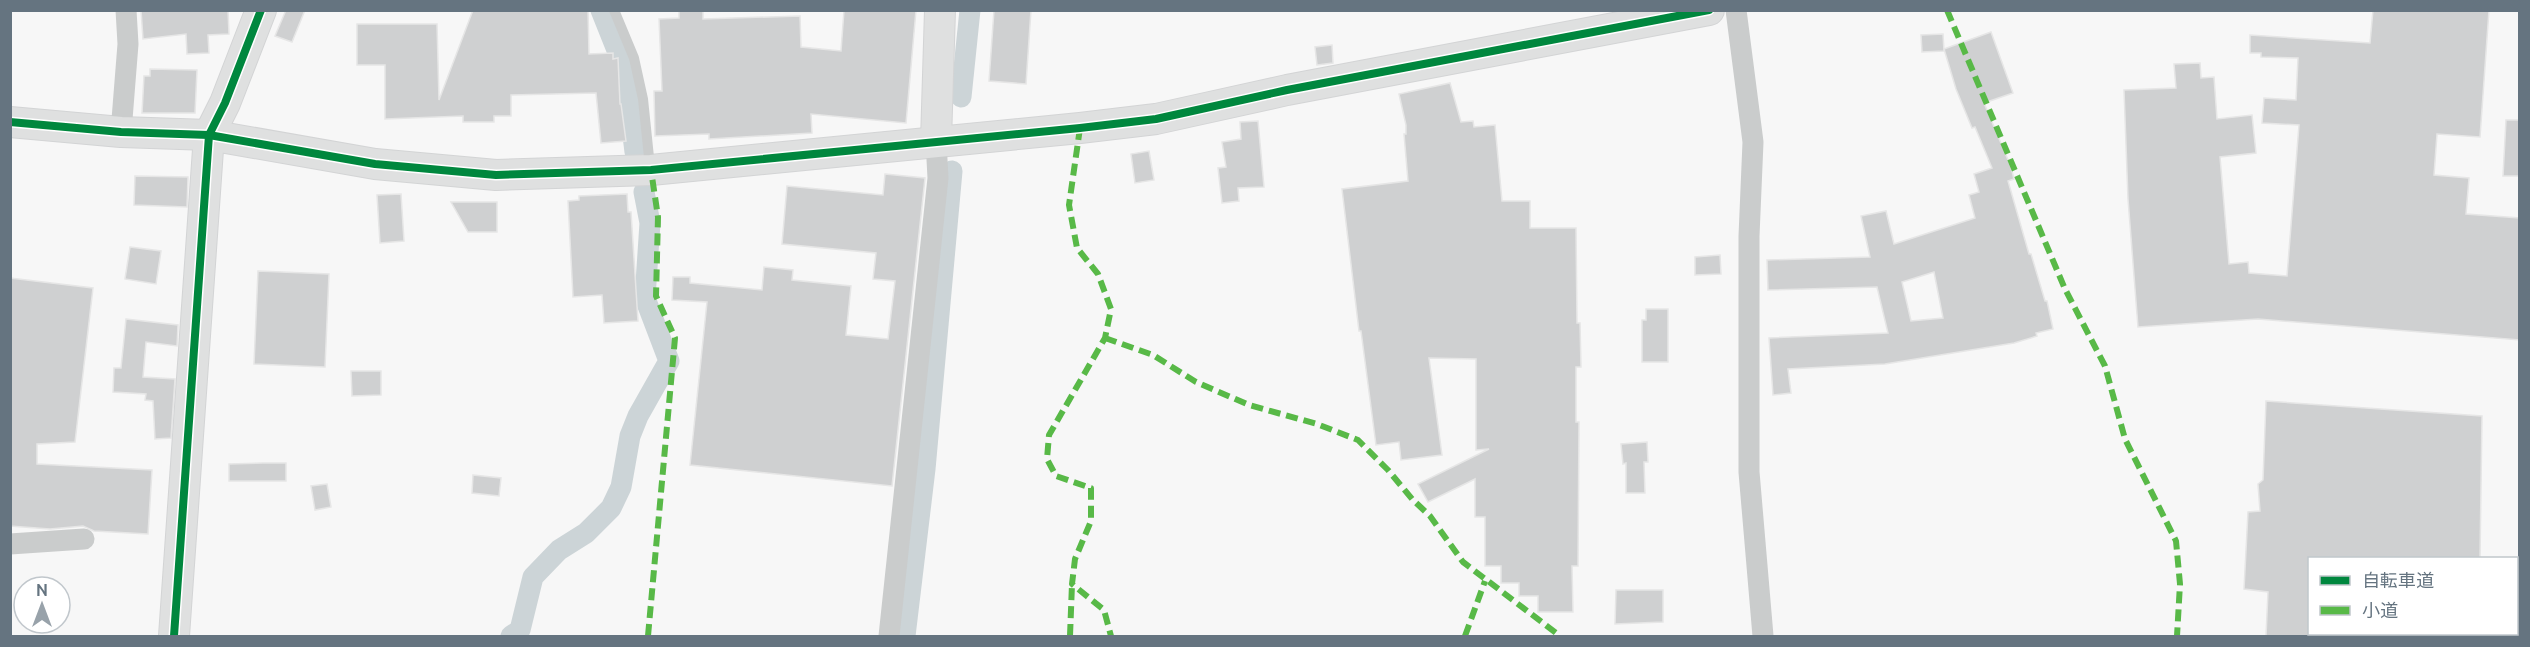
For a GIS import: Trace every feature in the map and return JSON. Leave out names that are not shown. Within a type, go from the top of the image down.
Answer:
[{"type":"street","points":[[122,132],[128,44],[126,10]]},
{"type":"street","points":[[174,636],[209,135],[225,103],[261,10]]},
{"type":"street","points":[[889,636],[938,178],[936,141],[940,10]]},
{"type":"street","points":[[10,122],[122,132],[209,135],[375,164],[495,175],[651,170],[1080,129],[1156,119],[1287,90],[1710,10]]},
{"type":"street","points":[[1736,10],[1753,142],[1749,236],[1749,472],[1763,636]]},
{"type":"street","points":[[10,544],[84,539]]},
{"type":"lane","points":[[614,10],[634,58],[643,99],[651,170]]},
{"type":"building","points":[[141,10],[228,10],[229,34],[208,35],[209,53],[187,54],[186,34],[143,39]]},
{"type":"building","points":[[286,10],[305,10],[292,42],[275,36]]},
{"type":"building","points":[[473,10],[588,10],[589,54],[613,53],[613,59],[618,58],[620,104],[626,141],[601,143],[596,93],[511,95],[511,116],[494,116],[494,122],[463,122],[463,116],[385,119],[385,65],[357,65],[357,24],[437,24],[439,100]]},
{"type":"building","points":[[679,10],[703,10],[703,19],[800,16],[801,47],[841,51],[844,10],[916,10],[906,123],[811,114],[812,133],[709,139],[709,134],[655,136],[654,91],[662,91],[659,19],[679,18]]},
{"type":"building","points":[[994,10],[1031,10],[1026,84],[989,81]]},
{"type":"building","points":[[2373,10],[2489,10],[2480,137],[2437,134],[2434,175],[2469,178],[2466,214],[2520,218],[2520,340],[2258,319],[2138,327],[2128,199],[2124,90],[2176,88],[2174,64],[2200,63],[2201,78],[2214,77],[2217,119],[2252,115],[2256,153],[2220,157],[2229,264],[2248,262],[2249,273],[2287,276],[2299,125],[2262,123],[2264,98],[2296,100],[2298,58],[2261,57],[2261,53],[2250,53],[2250,35],[2370,43]]},
{"type":"building","points":[[1991,32],[2013,93],[1984,103],[2011,167],[2014,179],[2008,181],[2029,254],[2031,254],[2045,301],[2047,301],[2053,329],[2036,333],[2037,336],[2014,343],[1885,364],[1788,369],[1791,393],[1773,395],[1769,338],[1888,333],[1877,287],[1768,290],[1767,260],[1870,257],[1861,216],[1886,211],[1894,244],[1975,218],[1969,195],[1979,192],[1974,174],[1992,168],[1956,89],[1944,49]],"holes":[[[1934,272],[1943,318],[1911,321],[1902,282]]]},
{"type":"building","points":[[1943,34],[1944,51],[1922,52],[1921,35]]},
{"type":"building","points":[[1332,45],[1333,63],[1317,65],[1315,47]]},
{"type":"building","points":[[150,69],[197,70],[195,113],[142,113],[144,76],[150,76]]},
{"type":"building","points":[[1450,83],[1461,122],[1473,121],[1474,127],[1495,125],[1502,201],[1530,201],[1530,228],[1576,228],[1577,323],[1580,323],[1581,367],[1576,367],[1576,422],[1579,422],[1578,566],[1572,566],[1573,612],[1538,612],[1538,596],[1519,596],[1519,583],[1501,583],[1501,566],[1485,566],[1485,517],[1475,517],[1475,479],[1428,502],[1418,484],[1489,449],[1476,450],[1476,359],[1429,358],[1442,455],[1401,460],[1399,442],[1376,445],[1361,331],[1359,331],[1342,189],[1408,181],[1404,134],[1406,134],[1406,125],[1399,94]]},
{"type":"building","points":[[2506,120],[2520,120],[2520,176],[2503,176]]},
{"type":"building","points":[[1258,121],[1264,187],[1238,188],[1239,201],[1222,203],[1218,168],[1226,167],[1222,142],[1241,139],[1240,122]]},
{"type":"building","points":[[1149,151],[1154,180],[1135,183],[1131,154]]},
{"type":"building","points":[[885,174],[925,178],[892,486],[690,465],[707,302],[672,300],[673,277],[690,277],[690,283],[762,290],[764,267],[793,270],[792,280],[851,286],[846,335],[888,339],[895,281],[873,279],[876,253],[782,244],[787,186],[883,195]]},
{"type":"building","points":[[135,176],[188,177],[187,207],[134,205]]},
{"type":"building","points":[[401,194],[404,241],[380,243],[377,195]]},
{"type":"building","points":[[627,194],[628,212],[631,212],[638,321],[604,323],[602,295],[573,297],[568,201],[579,200],[579,196]]},
{"type":"building","points":[[451,202],[497,202],[497,232],[468,232]]},
{"type":"building","points":[[130,247],[161,251],[156,284],[125,279]]},
{"type":"building","points":[[1720,255],[1721,274],[1695,275],[1695,257]]},
{"type":"building","points":[[258,271],[329,274],[325,367],[254,364]]},
{"type":"building","points":[[10,278],[93,288],[75,442],[37,444],[37,464],[152,470],[148,534],[94,531],[83,526],[50,529],[10,526]]},
{"type":"building","points":[[1646,309],[1668,309],[1668,362],[1642,362],[1642,320],[1646,320]]},
{"type":"building","points":[[126,319],[178,325],[177,346],[146,342],[143,377],[175,379],[171,438],[155,439],[153,401],[145,400],[146,394],[113,392],[114,368],[121,368]]},
{"type":"building","points":[[351,371],[381,371],[381,395],[352,396]]},
{"type":"building","points":[[2266,401],[2482,416],[2480,557],[2308,557],[2308,635],[2310,636],[2266,636],[2268,592],[2244,589],[2248,512],[2260,511],[2258,484],[2263,480]]},
{"type":"building","points":[[1647,442],[1648,462],[1644,462],[1645,493],[1626,493],[1626,463],[1623,464],[1621,444]]},
{"type":"building","points":[[286,463],[286,481],[229,481],[229,464]]},
{"type":"building","points":[[473,475],[501,478],[499,496],[472,493]]},
{"type":"building","points":[[327,484],[331,507],[315,510],[311,486]]},
{"type":"building","points":[[1616,590],[1663,590],[1663,622],[1615,624]]},
{"type":"waterway","points":[[601,10],[625,70],[635,152]]},
{"type":"waterway","points":[[961,97],[970,10]]},
{"type":"waterway","points":[[905,636],[925,469],[952,171]]},
{"type":"waterway","points":[[511,636],[520,630],[533,577],[559,550],[586,533],[611,508],[621,487],[630,436],[638,416],[669,361],[645,298],[650,223],[644,192]]},
{"type":"marked path","points":[[1947,10],[2065,289],[2105,366],[2125,439],[2176,541],[2180,584],[2177,636]]},
{"type":"marked path","points":[[1080,128],[1069,205],[1077,248],[1098,274],[1111,309],[1105,338],[1049,435],[1047,459],[1056,476],[1091,488],[1091,521],[1075,559],[1072,584],[1104,610],[1111,636]]},
{"type":"marked path","points":[[648,636],[675,338],[656,296],[658,217],[651,170]]},
{"type":"marked path","points":[[1105,338],[1153,355],[1196,382],[1249,405],[1317,424],[1358,440],[1430,516],[1463,562],[1560,636]]},
{"type":"marked path","points":[[1465,636],[1485,581]]},
{"type":"marked path","points":[[1070,636],[1072,584]]},
{"type":"cycle path","points":[[174,636],[209,135],[225,103],[261,10]]},
{"type":"cycle path","points":[[10,122],[121,132],[209,135],[375,164],[496,175],[651,170],[1156,119],[1287,90],[1709,10]]}]
